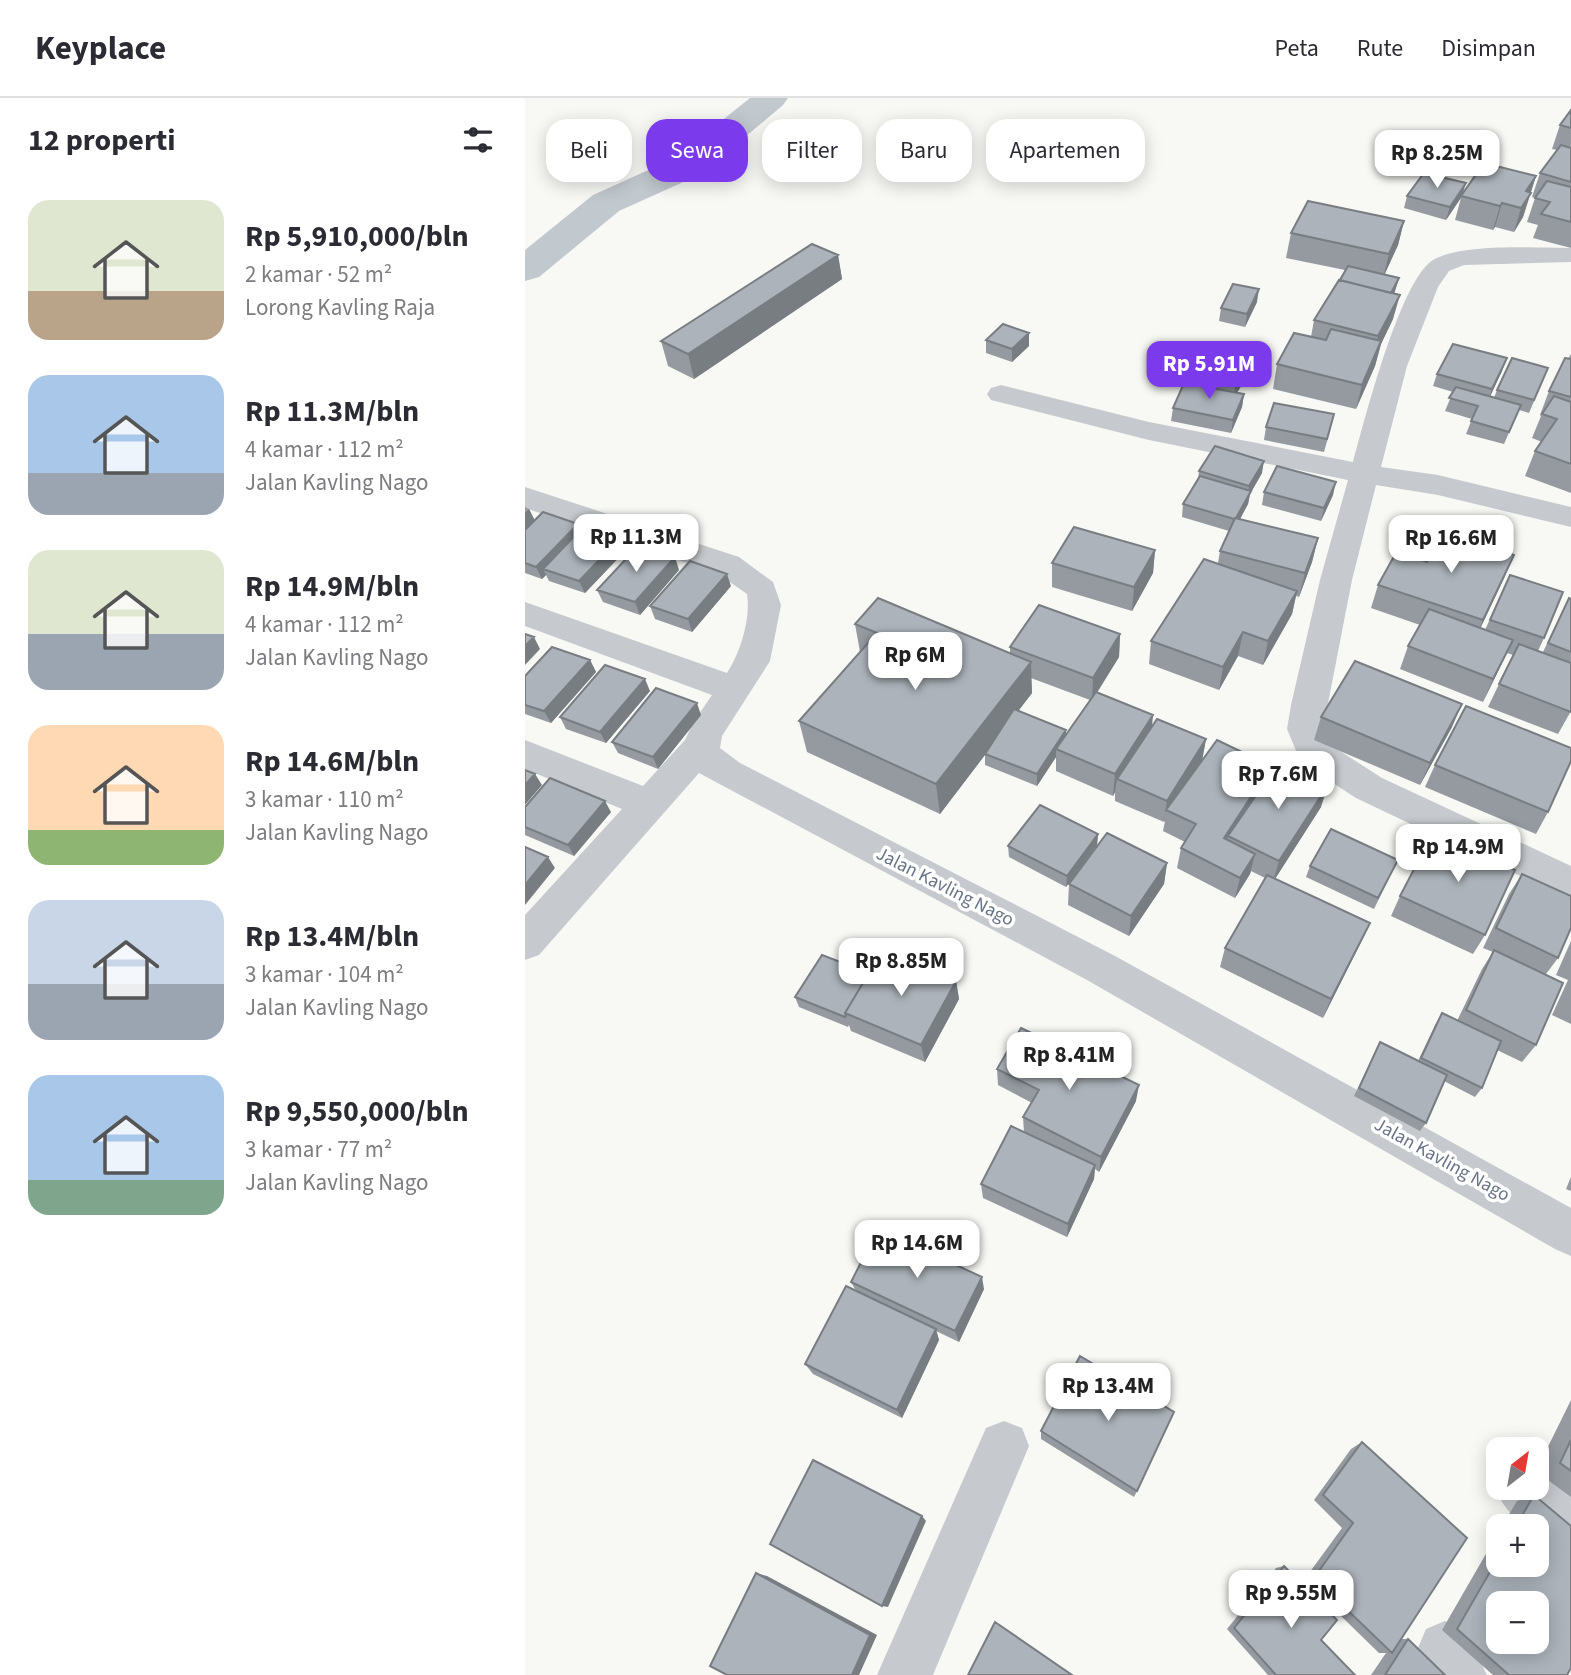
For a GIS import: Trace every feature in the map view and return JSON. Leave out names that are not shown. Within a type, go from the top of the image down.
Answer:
[{"type":"street","points":[[1571,255],[1460,258],[1440,266],[1425,286],[1392,366],[1336,580],[1305,729],[1315,753],[1369,788],[1571,884]]},
{"type":"street","points":[[1001,394],[1149,431],[1364,474],[1438,485],[1571,517]]},
{"type":"street","points":[[525,496],[728,565],[750,578],[762,590],[765,605],[753,661],[705,733],[701,746],[525,943]]},
{"type":"street","points":[[525,614],[734,690]]},
{"type":"street","name":"Jalan Kavling Nago","points":[[701,746],[703,755],[727,773],[1101,968],[1571,1233]]},
{"type":"street","points":[[525,754],[648,804]]},
{"type":"street","points":[[905,1675],[1004,1446]]},
{"type":"street","points":[[1536,1500],[1571,1527]]},
{"type":"building","points":[[1571,110],[1571,128],[1560,125]]},
{"type":"building","points":[[1561,145],[1571,148],[1571,182],[1540,173]]},
{"type":"building","points":[[1484,163],[1536,176],[1526,191],[1531,193],[1521,208],[1502,203],[1500,206],[1461,196]]},
{"type":"building","points":[[1424,173],[1466,183],[1450,207],[1407,196]]},
{"type":"building","points":[[1547,181],[1571,187],[1571,222],[1541,214],[1550,202],[1535,198]]},
{"type":"building","points":[[1308,201],[1404,221],[1389,254],[1291,233]]},
{"type":"building","points":[[812,244],[838,255],[688,354],[661,341]]},
{"type":"building","points":[[1348,266],[1399,278],[1391,293],[1340,280]]},
{"type":"building","points":[[1339,280],[1400,295],[1378,336],[1314,320]]},
{"type":"building","points":[[1233,284],[1259,289],[1247,314],[1221,308]]},
{"type":"building","points":[[1003,324],[1029,333],[1012,349],[986,340]]},
{"type":"building","points":[[1331,329],[1381,341],[1362,385],[1277,364],[1294,333],[1326,340]]},
{"type":"building","points":[[1191,343],[1252,359],[1235,386],[1174,369]]},
{"type":"building","points":[[1453,344],[1507,358],[1492,389],[1437,374]]},
{"type":"building","points":[[1512,358],[1548,368],[1534,400],[1497,390]]},
{"type":"building","points":[[1565,358],[1571,359],[1571,397],[1549,391]]},
{"type":"building","points":[[1184,383],[1244,394],[1233,420],[1173,408]]},
{"type":"building","points":[[1456,387],[1521,405],[1509,432],[1471,421],[1478,406],[1449,398]]},
{"type":"building","points":[[1554,396],[1571,402],[1571,464],[1535,451],[1557,419],[1542,414]]},
{"type":"building","points":[[1274,403],[1334,414],[1327,439],[1266,427]]},
{"type":"building","points":[[1215,446],[1264,461],[1249,486],[1199,471]]},
{"type":"building","points":[[1277,466],[1336,482],[1324,508],[1264,492]]},
{"type":"building","points":[[1200,476],[1251,491],[1236,518],[1183,504]]},
{"type":"building","points":[[543,512],[578,524],[536,567],[525,563],[525,530]]},
{"type":"building","points":[[1235,518],[1318,538],[1305,573],[1220,551]]},
{"type":"building","points":[[585,525],[621,537],[579,581],[543,569]]},
{"type":"building","points":[[1074,527],[1155,550],[1134,587],[1052,563]]},
{"type":"building","points":[[1443,531],[1514,555],[1483,620],[1378,585],[1397,551],[1427,562]]},
{"type":"building","points":[[639,545],[675,557],[635,602],[597,590]]},
{"type":"building","points":[[1204,559],[1297,591],[1268,641],[1243,632],[1223,667],[1151,641]]},
{"type":"building","points":[[690,561],[727,574],[688,619],[650,606]]},
{"type":"building","points":[[1510,575],[1563,592],[1544,638],[1490,620]]},
{"type":"building","points":[[878,598],[1031,662],[936,784],[799,721],[877,633],[855,624]]},
{"type":"building","points":[[1569,598],[1571,599],[1571,652],[1548,643]]},
{"type":"building","points":[[1039,605],[1120,634],[1093,678],[1010,647]]},
{"type":"building","points":[[1429,609],[1513,640],[1493,679],[1408,646]]},
{"type":"building","points":[[525,634],[534,637],[525,646]]},
{"type":"building","points":[[1519,644],[1571,663],[1571,712],[1499,684]]},
{"type":"building","points":[[552,647],[590,660],[544,711],[525,705],[525,676]]},
{"type":"building","points":[[1355,661],[1462,704],[1430,763],[1321,717]]},
{"type":"building","points":[[605,665],[645,679],[600,732],[560,717]]},
{"type":"building","points":[[656,688],[697,703],[653,757],[612,742]]},
{"type":"building","points":[[1096,692],[1153,715],[1115,774],[1056,749]]},
{"type":"building","points":[[1466,706],[1571,748],[1571,761],[1548,812],[1435,765]]},
{"type":"building","points":[[1014,709],[1066,730],[1037,774],[985,754]]},
{"type":"building","points":[[1157,719],[1206,739],[1167,801],[1117,779]]},
{"type":"building","points":[[1217,740],[1271,766],[1224,838],[1255,854],[1240,878],[1181,848],[1196,824],[1166,810]]},
{"type":"building","points":[[1279,762],[1328,785],[1279,861],[1228,836]]},
{"type":"building","points":[[525,770],[535,774],[525,785]]},
{"type":"building","points":[[550,778],[605,801],[568,845],[525,827],[525,807]]},
{"type":"building","points":[[1040,805],[1098,834],[1067,876],[1008,846]]},
{"type":"building","points":[[1331,829],[1398,860],[1378,898],[1310,866]]},
{"type":"building","points":[[1107,833],[1167,863],[1131,916],[1069,884]]},
{"type":"building","points":[[1433,833],[1515,870],[1485,935],[1400,896]]},
{"type":"building","points":[[525,847],[548,857],[525,885]]},
{"type":"building","points":[[1522,874],[1571,896],[1571,928],[1558,958],[1496,928]]},
{"type":"building","points":[[1267,875],[1370,923],[1331,999],[1225,948]]},
{"type":"building","points":[[1494,950],[1563,983],[1536,1045],[1466,1010]]},
{"type":"building","points":[[882,951],[956,981],[921,1045],[845,1013]]},
{"type":"building","points":[[822,955],[869,973],[845,1017],[795,997]]},
{"type":"building","points":[[1442,1013],[1501,1041],[1482,1088],[1421,1058]]},
{"type":"building","points":[[1021,1028],[1139,1085],[1101,1157],[1023,1117],[1039,1090],[997,1069]]},
{"type":"building","points":[[1380,1042],[1447,1075],[1426,1123],[1359,1088]]},
{"type":"building","points":[[1011,1126],[1095,1165],[1068,1224],[981,1184]]},
{"type":"building","points":[[878,1229],[982,1277],[955,1331],[851,1282]]},
{"type":"building","points":[[846,1286],[936,1329],[897,1410],[805,1364]]},
{"type":"building","points":[[1080,1356],[1174,1412],[1137,1491],[1041,1431]]},
{"type":"building","points":[[1571,1440],[1571,1471],[1560,1463]]},
{"type":"building","points":[[1362,1442],[1467,1538],[1392,1653],[1314,1578],[1353,1523],[1323,1495]]},
{"type":"building","points":[[813,1460],[922,1516],[882,1606],[770,1544]]},
{"type":"building","points":[[1531,1500],[1540,1500],[1571,1526],[1571,1668],[1567,1675],[1509,1675],[1457,1629],[1487,1577],[1549,1577],[1549,1514],[1523,1514]]},
{"type":"building","points":[[1284,1566],[1337,1620],[1321,1640],[1355,1675],[1276,1675],[1234,1628]]},
{"type":"building","points":[[756,1573],[870,1635],[852,1675],[727,1675],[710,1666]]},
{"type":"building","points":[[995,1622],[1072,1675],[968,1675]]},
{"type":"building","points":[[1408,1639],[1445,1675],[1385,1675]]},
{"type":"waterway","points":[[525,269],[606,203],[688,166],[771,98]]}]
